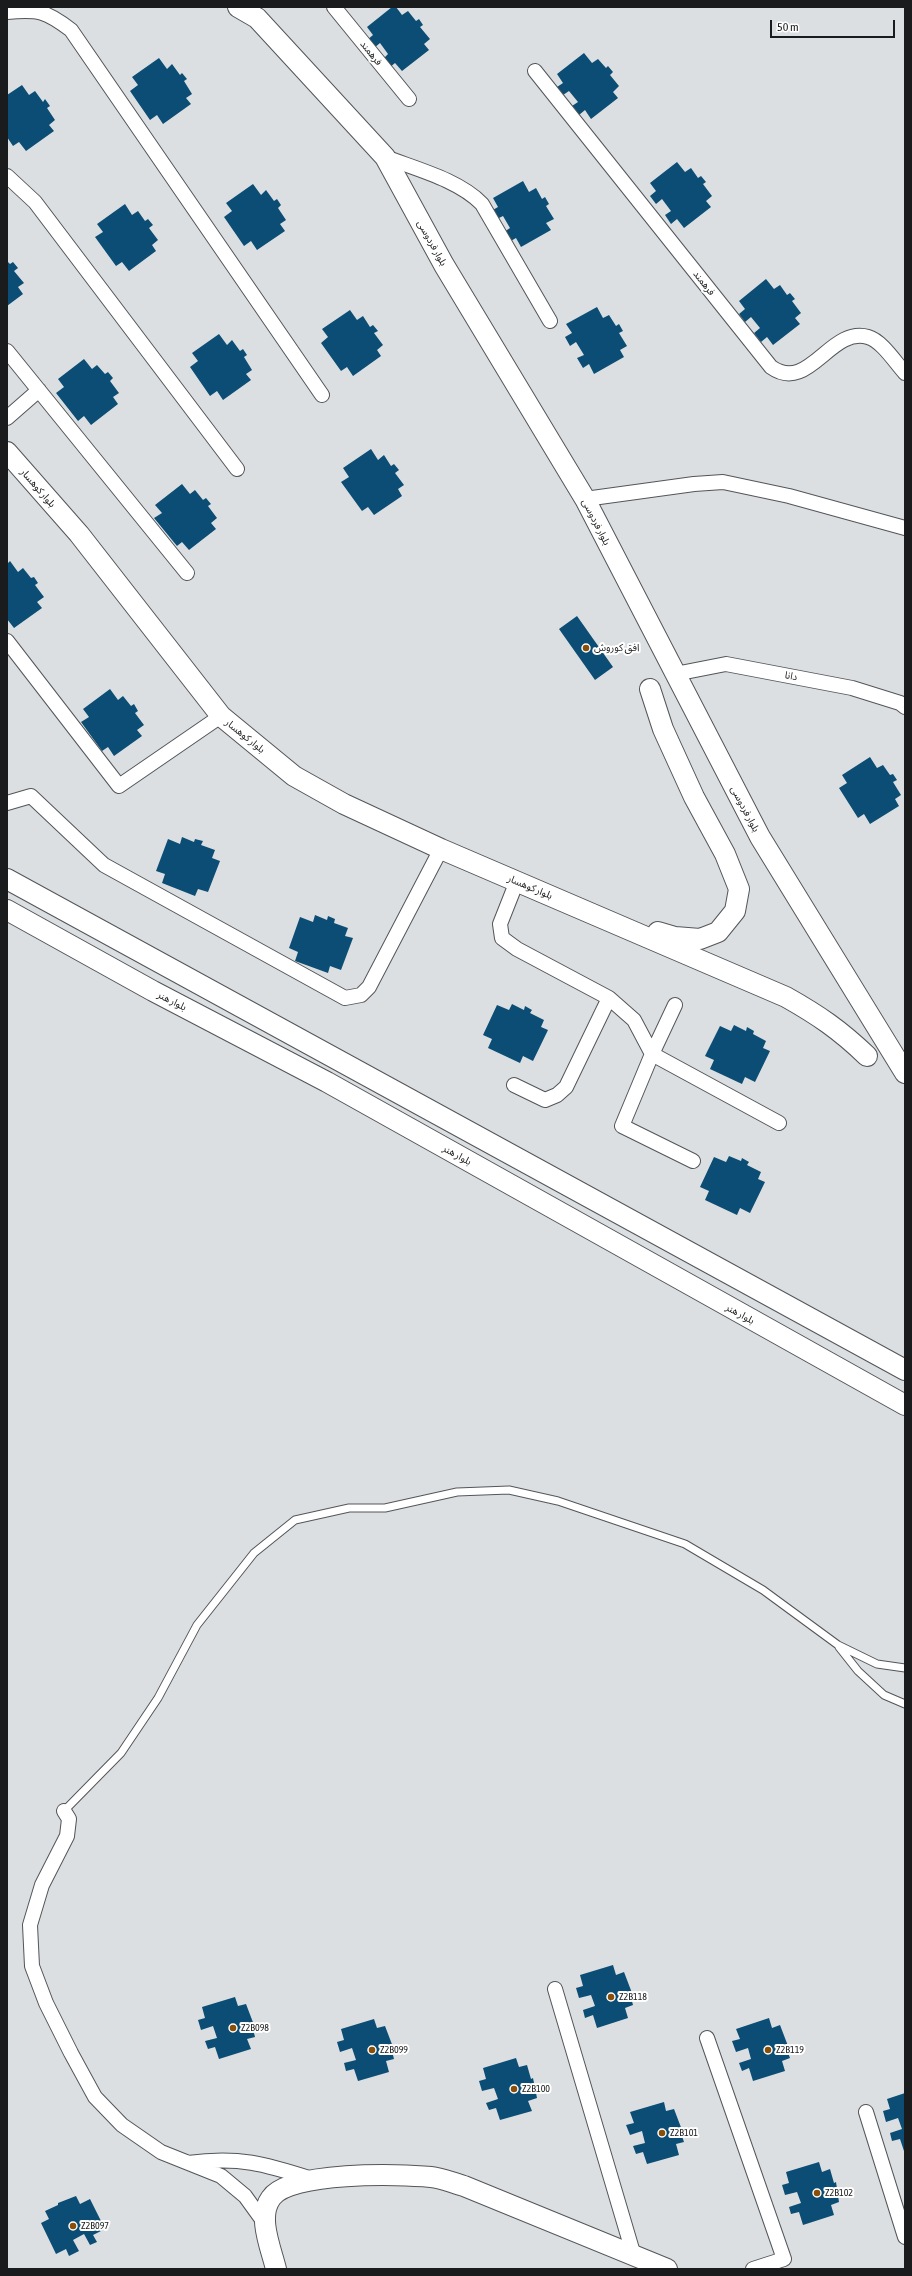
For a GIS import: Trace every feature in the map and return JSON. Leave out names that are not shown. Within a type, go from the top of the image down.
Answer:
[{"type":"street","name":"بلوار فردوسی","points":[[238,7],[253,13],[385,157],[444,265],[585,500],[760,837],[905,1073]]},
{"type":"street","name":"فرهمند","points":[[334,7],[409,99]]},
{"type":"street","points":[[7,12],[26,10],[50,14],[71,30],[322,395]]},
{"type":"street","name":"فرهمند","points":[[535,71],[771,367],[779,373],[790,375],[810,366],[840,341],[856,336],[869,337],[874,340],[905,373]]},
{"type":"street","points":[[385,157],[472,193],[482,204],[550,321]]},
{"type":"street","points":[[7,176],[35,202],[237,469]]},
{"type":"street","points":[[7,351],[187,573]]},
{"type":"street","points":[[7,418],[39,390]]},
{"type":"street","name":"بلوار کوهسار","points":[[7,452],[78,534],[221,716],[294,776],[344,804],[441,850],[574,905]]},
{"type":"street","points":[[585,500],[694,484],[723,482],[789,496],[905,528]]},
{"type":"street","points":[[7,641],[119,786],[221,716]]},
{"type":"street","name":"دانا","points":[[675,674],[726,664],[852,688],[900,703],[905,707]]},
{"type":"street","points":[[574,905],[675,937],[700,939],[718,932],[735,911],[739,889],[725,854],[691,790],[664,729],[650,689]]},
{"type":"street","points":[[7,803],[31,796],[104,865],[345,998],[361,994],[369,986],[441,850]]},
{"type":"street","points":[[7,878],[905,1370]]},
{"type":"street","points":[[517,881],[500,924],[502,938],[516,949],[609,998],[634,1020],[652,1054],[779,1123]]},
{"type":"street","points":[[574,905],[786,997],[819,1016],[842,1032],[867,1056]]},
{"type":"street","name":"بلوار هنر","points":[[7,910],[160,995],[328,1082],[905,1405]]},
{"type":"street","points":[[514,1085],[545,1100],[557,1095],[566,1087],[609,998]]},
{"type":"street","points":[[675,1005],[652,1054],[622,1126],[692,1161]]},
{"type":"street","points":[[64,1811],[69,1819],[67,1836],[42,1885],[30,1925],[32,1966],[46,2003],[71,2053],[96,2097],[122,2125],[161,2152],[221,2176],[245,2196],[266,2225]]},
{"type":"street","points":[[555,1990],[634,2256]]},
{"type":"street","points":[[707,2038],[784,2258],[753,2269]]},
{"type":"street","points":[[866,2112],[905,2237]]},
{"type":"street","points":[[188,2163],[224,2160],[247,2161],[314,2179]]},
{"type":"street","points":[[276,2269],[266,2225],[265,2210],[271,2197],[290,2184],[314,2179],[380,2175],[433,2177],[464,2186],[667,2269]]},
{"type":"lane","points":[[64,1811],[121,1753],[158,1698],[197,1625],[254,1553],[295,1520],[349,1508],[386,1508],[457,1492],[509,1490],[558,1501],[685,1544],[763,1590],[838,1645],[877,1664],[905,1668]]},
{"type":"lane","points":[[838,1645],[858,1670],[884,1695],[905,1704]]},
{"type":"building","points":[[392,7],[396,7],[402,15],[408,11],[416,21],[419,19],[423,25],[420,27],[430,39],[424,44],[429,50],[402,71],[395,63],[389,68],[383,59],[388,54],[380,43],[374,48],[367,40],[373,35],[367,27]]},
{"type":"building","points":[[584,53],[592,63],[598,59],[606,68],[608,66],[613,72],[610,75],[619,86],[613,92],[618,98],[591,119],[585,110],[579,115],[572,106],[578,102],[569,91],[563,95],[557,87],[563,83],[557,74]]},
{"type":"building","points":[[159,58],[167,69],[172,64],[180,75],[182,73],[187,79],[184,81],[192,94],[186,98],[191,104],[163,124],[157,115],[150,120],[130,91],[138,85],[132,77]]},
{"type":"building","points":[[22,85],[29,95],[35,91],[43,102],[45,99],[50,106],[47,108],[55,120],[49,125],[54,131],[26,151],[19,142],[13,146],[7,137],[7,95]]},
{"type":"building","points":[[677,162],[685,172],[691,168],[698,178],[701,176],[706,182],[703,184],[712,196],[706,201],[711,207],[684,228],[677,219],[671,224],[665,215],[671,211],[662,199],[656,204],[650,196],[656,191],[650,183]]},
{"type":"building","points":[[523,181],[529,192],[536,188],[542,199],[545,197],[549,204],[546,206],[554,219],[546,223],[551,230],[521,247],[516,238],[509,242],[504,232],[510,228],[503,216],[497,219],[491,211],[498,207],[493,198]]},
{"type":"building","points":[[253,184],[261,195],[266,190],[274,201],[277,199],[281,205],[278,208],[286,220],[280,224],[285,231],[257,250],[251,241],[244,246],[224,217],[232,211],[226,203]]},
{"type":"building","points":[[125,204],[132,215],[138,211],[145,221],[148,219],[153,225],[149,228],[158,240],[152,245],[156,251],[129,271],[122,262],[116,266],[95,237],[103,232],[97,224]]},
{"type":"building","points":[[7,261],[10,264],[13,262],[18,268],[14,271],[24,283],[18,287],[23,294],[7,306]]},
{"type":"building","points":[[766,279],[774,289],[780,285],[787,295],[790,293],[795,299],[792,301],[801,313],[795,318],[800,324],[773,345],[767,337],[761,342],[754,333],[760,328],[751,317],[745,322],[739,314],[745,309],[739,301]]},
{"type":"building","points":[[597,307],[603,318],[609,315],[616,326],[619,324],[623,331],[619,333],[627,346],[620,350],[624,357],[594,374],[589,364],[583,368],[577,358],[584,355],[576,342],[570,346],[565,337],[572,333],[566,324]]},
{"type":"building","points":[[350,310],[357,320],[363,316],[370,327],[373,325],[378,331],[374,333],[383,345],[377,350],[381,356],[353,376],[347,367],[341,371],[321,343],[328,337],[322,329]]},
{"type":"building","points":[[219,334],[227,345],[232,340],[240,351],[243,349],[247,355],[244,357],[252,370],[246,374],[251,380],[223,400],[217,391],[210,396],[190,367],[198,361],[192,353]]},
{"type":"building","points":[[84,359],[92,369],[97,365],[105,374],[108,372],[113,378],[110,381],[119,393],[113,397],[118,404],[91,425],[84,416],[78,421],[56,393],[64,387],[58,379]]},
{"type":"building","points":[[371,449],[378,460],[384,455],[391,466],[394,464],[399,470],[395,473],[404,485],[398,489],[402,496],[374,515],[368,507],[362,511],[341,482],[349,477],[343,468]]},
{"type":"building","points":[[182,484],[190,494],[195,490],[203,500],[206,498],[211,504],[208,506],[217,518],[211,523],[216,529],[189,550],[182,542],[177,546],[154,518],[162,513],[155,505]]},
{"type":"building","points":[[10,561],[18,572],[23,568],[31,578],[34,577],[38,583],[35,585],[44,597],[37,602],[42,608],[14,628],[7,619],[7,564]]},
{"type":"building","name":"افق کوروش","points":[[577,616],[613,667],[595,680],[559,629]]},
{"type":"building","points":[[110,689],[118,700],[123,696],[131,706],[134,704],[138,711],[135,713],[144,725],[137,730],[142,736],[114,756],[108,747],[102,751],[81,722],[89,717],[83,709]]},
{"type":"building","points":[[870,757],[877,768],[883,765],[890,775],[893,774],[897,780],[893,782],[901,795],[895,799],[899,806],[870,824],[864,814],[858,818],[839,788],[847,783],[842,775]]},
{"type":"building","points":[[182,837],[194,842],[195,839],[203,841],[201,845],[215,850],[212,858],[220,861],[208,892],[198,889],[195,896],[162,883],[165,874],[156,871],[168,839],[180,844]]},
{"type":"building","points":[[315,915],[327,920],[328,916],[335,919],[334,923],[348,928],[345,936],[353,938],[341,970],[330,966],[328,973],[295,961],[298,952],[289,948],[300,917],[313,922]]},
{"type":"building","points":[[512,1004],[524,1010],[525,1006],[532,1010],[530,1013],[544,1020],[541,1027],[548,1030],[533,1061],[523,1056],[520,1063],[488,1048],[492,1039],[483,1035],[497,1005],[509,1010]]},
{"type":"building","points":[[734,1025],[746,1031],[747,1027],[754,1031],[753,1034],[766,1041],[763,1048],[770,1051],[755,1082],[745,1077],[742,1084],[710,1069],[714,1060],[705,1056],[720,1026],[731,1031]]},
{"type":"building","points":[[729,1156],[741,1161],[742,1158],[749,1162],[747,1165],[761,1172],[758,1179],[765,1182],[750,1213],[740,1208],[737,1215],[705,1200],[709,1191],[700,1187],[714,1157],[726,1162]]},
{"type":"building","name":"Z2B118","points":[[613,1965],[616,1975],[624,1972],[632,1993],[630,1994],[633,2005],[625,2008],[628,2018],[597,2028],[593,2015],[585,2018],[583,2010],[595,2006],[591,1995],[579,1998],[576,1988],[583,1986],[580,1975]]},
{"type":"building","name":"Z2B098","points":[[235,1997],[238,2006],[246,2004],[254,2025],[252,2025],[255,2037],[247,2039],[251,2049],[219,2059],[215,2047],[208,2049],[205,2041],[217,2038],[213,2026],[201,2030],[198,2020],[205,2018],[202,2007]]},
{"type":"building","name":"Z2B119","points":[[769,2018],[772,2028],[780,2025],[788,2046],[786,2047],[790,2058],[782,2061],[785,2071],[753,2081],[749,2068],[742,2071],[739,2063],[751,2059],[748,2048],[736,2052],[732,2041],[740,2039],[736,2029]]},
{"type":"building","name":"Z2B099","points":[[374,2019],[377,2028],[385,2026],[393,2047],[391,2047],[394,2059],[386,2061],[389,2072],[358,2081],[354,2069],[346,2071],[344,2063],[356,2060],[352,2048],[340,2052],[337,2042],[344,2040],[341,2029]]},
{"type":"building","name":"Z2B100","points":[[516,2058],[519,2067],[527,2065],[531,2079],[533,2078],[537,2098],[528,2101],[532,2111],[500,2120],[496,2108],[489,2110],[486,2103],[498,2099],[494,2088],[482,2091],[479,2081],[486,2079],[483,2068]]},
{"type":"building","points":[[905,2093],[904,2151],[900,2139],[892,2141],[890,2133],[902,2129],[898,2118],[886,2122],[883,2111],[890,2109],[887,2099]]},
{"type":"building","name":"Z2B101","points":[[664,2102],[666,2111],[674,2109],[682,2130],[680,2130],[684,2142],[676,2144],[679,2155],[647,2164],[643,2152],[636,2154],[633,2146],[645,2143],[642,2131],[630,2135],[626,2125],[634,2123],[630,2112]]},
{"type":"building","name":"Z2B102","points":[[819,2162],[822,2172],[830,2169],[834,2183],[836,2182],[839,2202],[831,2205],[834,2215],[803,2225],[799,2212],[791,2214],[789,2207],[801,2203],[797,2192],[785,2195],[782,2185],[789,2183],[786,2172]]},
{"type":"building","name":"Z2B097","points":[[76,2196],[80,2204],[90,2199],[105,2229],[93,2235],[97,2242],[90,2245],[84,2234],[73,2240],[79,2251],[69,2256],[66,2249],[56,2254],[41,2223],[49,2219],[45,2211],[58,2205],[58,2203]]},
{"type":"place","name":"افق کوروش","points":[[586,648]]},
{"type":"place","name":"Z2B118","points":[[611,1997]]},
{"type":"place","name":"Z2B098","points":[[233,2028]]},
{"type":"place","name":"Z2B099","points":[[372,2050]]},
{"type":"place","name":"Z2B119","points":[[768,2050]]},
{"type":"place","name":"Z2B100","points":[[514,2089]]},
{"type":"place","name":"Z2B101","points":[[662,2133]]},
{"type":"place","name":"Z2B102","points":[[817,2193]]},
{"type":"place","name":"Z2B097","points":[[73,2226]]}]
